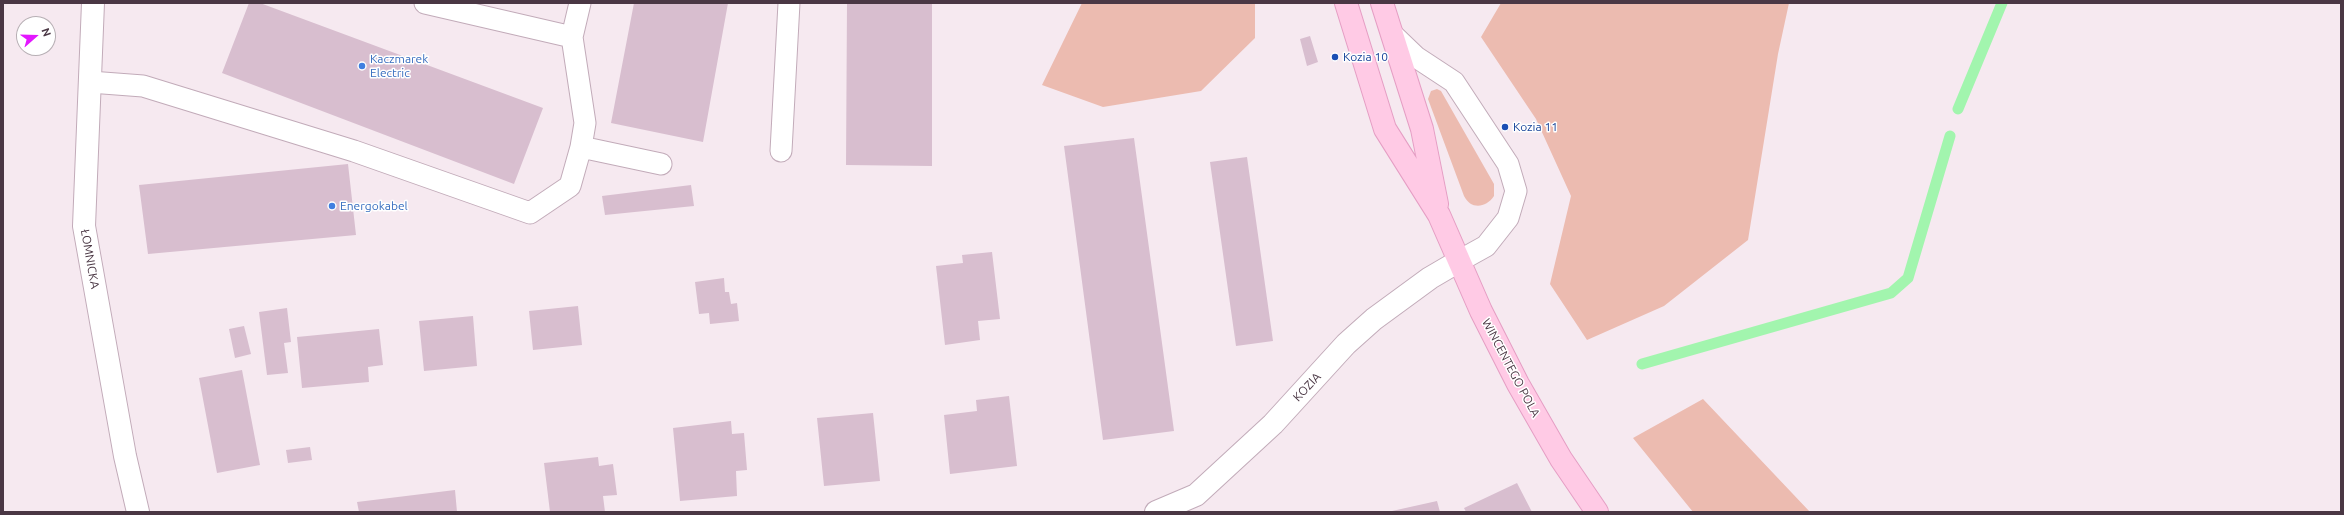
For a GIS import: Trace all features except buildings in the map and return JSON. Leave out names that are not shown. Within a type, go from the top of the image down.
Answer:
[{"type":"main road","name":"WINCENTEGO POLA","points":[[1382,3],[1422,129],[1439,215]]},
{"type":"main road","name":"WINCENTEGO POLA","points":[[1351,4],[1384,129],[1439,215],[1481,311],[1518,384],[1561,459],[1597,512]]},
{"type":"street","name":"ŁOMNICKA","points":[[93,3],[84,226],[125,456],[138,512]]},
{"type":"street","name":"KOZIA","points":[[1156,512],[1196,496],[1273,424],[1346,344],[1374,319],[1430,278],[1459,261]]},
{"type":"lane","points":[[425,3],[572,37]]},
{"type":"lane","points":[[90,82],[143,86],[354,151],[530,213],[570,186],[581,147],[585,123],[572,37],[580,3]]},
{"type":"lane","points":[[781,151],[789,3]]},
{"type":"lane","points":[[1392,34],[1416,57],[1454,82],[1508,164],[1516,191],[1508,218],[1486,246],[1459,261]]},
{"type":"lane","points":[[581,147],[661,164]]},
{"type":"shaded area","points":[[1082,3],[1255,3],[1255,38],[1201,91],[1103,107],[1042,85]]},
{"type":"shaded area","points":[[1501,3],[1789,3],[1778,54],[1748,240],[1664,306],[1587,340],[1550,284],[1571,196],[1536,119],[1481,37]]},
{"type":"shaded area","points":[[1437,89],[1441,91],[1494,184],[1494,196],[1483,205],[1479,206],[1471,204],[1464,196],[1428,99],[1431,91]]},
{"type":"shaded area","points":[[1703,399],[1810,512],[1693,512],[1633,438]]},
{"type":"waterway","points":[[1958,109],[2002,3]]},
{"type":"waterway","points":[[1642,364],[1891,293],[1908,278],[1950,136]]},
{"type":"place","name":"Kozia 10","points":[[1335,57]]},
{"type":"place","name":"Kaczmarek Electric","points":[[362,66]]},
{"type":"place","name":"Kozia 11","points":[[1505,127]]},
{"type":"place","name":"Energokabel","points":[[332,206]]}]
